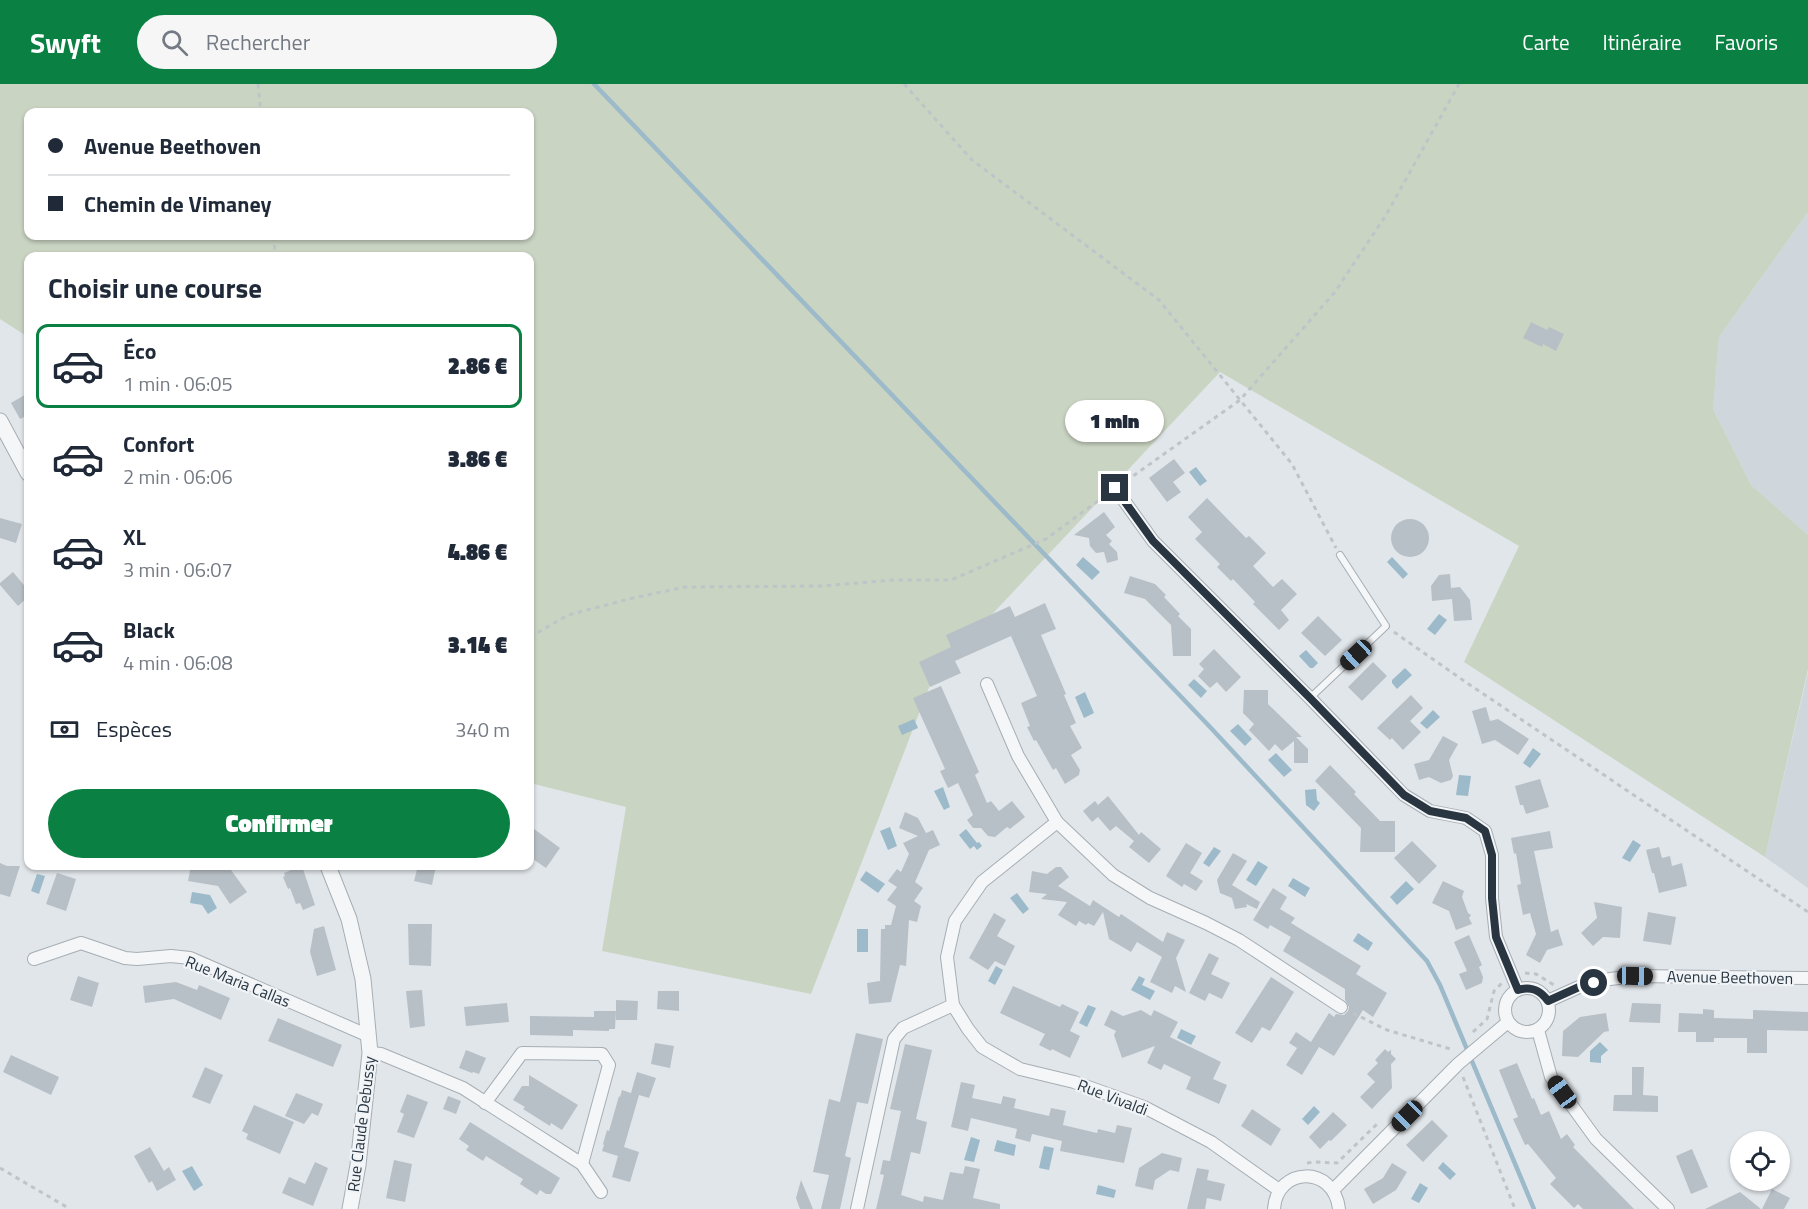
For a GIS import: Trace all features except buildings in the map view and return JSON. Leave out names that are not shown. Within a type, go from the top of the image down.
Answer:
[{"type":"street","points":[[0,421],[24,466]]},
{"type":"street","points":[[1115,488],[1153,541],[1404,795],[1430,811],[1466,818],[1485,831],[1492,855],[1492,898],[1496,937],[1518,990]]},
{"type":"street","points":[[987,684],[1018,756],[1058,822],[1113,875],[1150,898],[1239,940],[1341,1007]]},
{"type":"street","name":"Rue Vivaldi","points":[[1058,822],[982,882],[955,921],[947,957],[953,1005],[982,1047],[1020,1069],[1074,1082],[1144,1107],[1211,1142],[1280,1190]]},
{"type":"street","name":"Rue Claude Debussy","points":[[330,870],[349,919],[354,939],[363,979],[369,1036],[370,1053],[358,1165],[350,1209]]},
{"type":"street","name":"Rue Maria Callas","points":[[34,959],[81,943],[125,958],[171,956],[190,958],[369,1036]]},
{"type":"street","name":"Avenue Beethoven","points":[[1548,1001],[1579,987],[1610,979],[1635,976],[1808,978]]},
{"type":"street","points":[[1524,988],[1538,991],[1548,1001],[1549,1014],[1543,1026],[1538,1030],[1518,1031],[1508,1022],[1505,1008],[1507,1000],[1518,990],[1524,988]]},
{"type":"street","points":[[857,1209],[894,1039],[903,1028],[953,1005]]},
{"type":"street","points":[[1333,1190],[1458,1064],[1508,1022]]},
{"type":"street","points":[[1538,1030],[1551,1077],[1596,1139],[1668,1209]]},
{"type":"street","points":[[370,1053],[381,1054],[463,1088],[582,1164],[601,1192]]},
{"type":"street","points":[[485,1103],[522,1053],[602,1054],[609,1065],[582,1164]]},
{"type":"street","points":[[1274,1209],[1274,1202],[1280,1190],[1293,1179],[1304,1176],[1315,1177],[1325,1182],[1338,1199],[1339,1209]]},
{"type":"lane","points":[[1310,698],[1386,626],[1340,555]]},
{"type":"path","points":[[258,84],[261,108]]},
{"type":"path","points":[[904,84],[972,160],[1159,300],[1292,464],[1340,555]]},
{"type":"path","points":[[534,635],[568,615],[685,587],[822,586],[894,580],[951,580],[1046,539],[1240,400],[1335,292],[1386,215],[1459,84]]},
{"type":"path","points":[[1386,626],[1477,690],[1808,912]]},
{"type":"path","points":[[1341,1007],[1388,1030],[1454,1050]]},
{"type":"path","points":[[1458,1064],[1515,1209]]},
{"type":"path","points":[[1302,1163],[1336,1163],[1379,1123]]},
{"type":"path","points":[[0,1168],[70,1209]]},
{"type":"shaded area","points":[[1808,212],[1808,535],[1751,485],[1713,409],[1719,337]]},
{"type":"shaded area","points":[[1808,672],[1808,888],[1765,857]]},
{"type":"green space","points":[[0,84],[1808,84],[1808,212],[1719,337],[1713,409],[1751,485],[1808,535],[1808,669],[1765,857],[1464,662],[1519,546],[1220,372],[933,677],[811,994],[602,951],[626,807],[534,784],[534,252],[24,252],[24,334],[0,319]]},
{"type":"water","points":[[1196,467],[1207,481],[1200,486],[1189,472]]},
{"type":"water","points":[[1083,557],[1100,572],[1092,580],[1076,565]]},
{"type":"water","points":[[1392,557],[1408,574],[1403,579],[1387,562]]},
{"type":"water","points":[[1439,614],[1447,620],[1435,635],[1427,629]]},
{"type":"water","points":[[1306,650],[1318,663],[1313,668],[1310,668],[1299,656]]},
{"type":"water","points":[[1405,668],[1412,675],[1397,689],[1392,680]]},
{"type":"water","points":[[1194,679],[1207,691],[1201,698],[1188,685]]},
{"type":"water","points":[[1085,692],[1094,713],[1084,718],[1075,697]]},
{"type":"water","points":[[1433,710],[1440,717],[1427,729],[1420,723]]},
{"type":"water","points":[[914,719],[918,728],[902,735],[898,726]]},
{"type":"water","points":[[1238,724],[1252,739],[1245,746],[1230,731]]},
{"type":"water","points":[[1533,748],[1541,754],[1530,768],[1523,763]]},
{"type":"water","points":[[1276,753],[1292,770],[1284,777],[1268,760]]},
{"type":"water","points":[[1459,775],[1471,776],[1468,796],[1456,795]]},
{"type":"water","points":[[943,787],[950,807],[944,810],[934,791]]},
{"type":"water","points":[[1316,789],[1317,800],[1320,803],[1314,811],[1306,805],[1305,790]]},
{"type":"water","points":[[890,827],[897,846],[888,850],[880,831]]},
{"type":"water","points":[[966,829],[982,846],[977,850],[974,846],[970,849],[959,835]]},
{"type":"water","points":[[1633,840],[1641,845],[1630,862],[1622,858]]},
{"type":"water","points":[[1214,847],[1221,851],[1209,867],[1203,863]]},
{"type":"water","points":[[1258,861],[1268,867],[1256,886],[1246,880]]},
{"type":"water","points":[[866,871],[885,884],[878,893],[860,880]]},
{"type":"water","points":[[37,874],[45,876],[39,894],[31,891]]},
{"type":"water","points":[[1293,878],[1310,888],[1305,897],[1288,886]]},
{"type":"water","points":[[1406,881],[1414,889],[1397,905],[1390,897]]},
{"type":"water","points":[[192,892],[210,895],[217,908],[208,914],[202,905],[190,903]]},
{"type":"water","points":[[1017,893],[1029,909],[1023,914],[1010,898]]},
{"type":"water","points":[[857,929],[868,929],[868,952],[857,952]]},
{"type":"water","points":[[1358,933],[1373,943],[1368,951],[1353,941]]},
{"type":"water","points":[[996,966],[1003,970],[995,985],[988,981]]},
{"type":"water","points":[[1139,976],[1145,979],[1142,985],[1155,991],[1150,1000],[1131,990]]},
{"type":"water","points":[[1088,1005],[1096,1008],[1087,1027],[1079,1023]]},
{"type":"water","points":[[1181,1029],[1196,1036],[1191,1045],[1177,1038]]},
{"type":"water","points":[[1600,1042],[1608,1050],[1601,1056],[1601,1063],[1590,1062],[1590,1051]]},
{"type":"water","points":[[1314,1106],[1320,1112],[1308,1125],[1302,1119]]},
{"type":"water","points":[[971,1137],[980,1140],[974,1162],[964,1160]]},
{"type":"water","points":[[997,1140],[1016,1145],[1014,1156],[994,1151]]},
{"type":"water","points":[[1044,1146],[1054,1148],[1049,1170],[1039,1168]]},
{"type":"water","points":[[1443,1162],[1456,1174],[1450,1180],[1438,1168]]},
{"type":"water","points":[[192,1166],[203,1185],[194,1191],[182,1171]]},
{"type":"water","points":[[1420,1183],[1428,1188],[1419,1203],[1411,1199]]},
{"type":"water","points":[[1098,1185],[1116,1190],[1114,1198],[1096,1194]]},
{"type":"waterway","points":[[594,84],[1211,728],[1427,961],[1440,985],[1534,1209]]},
{"type":"route","points":[[1115,488],[1153,541],[1404,795],[1430,811],[1466,818],[1485,831],[1492,855],[1492,898],[1496,937],[1518,990],[1531,988],[1544,995],[1548,1001],[1594,983]]}]
